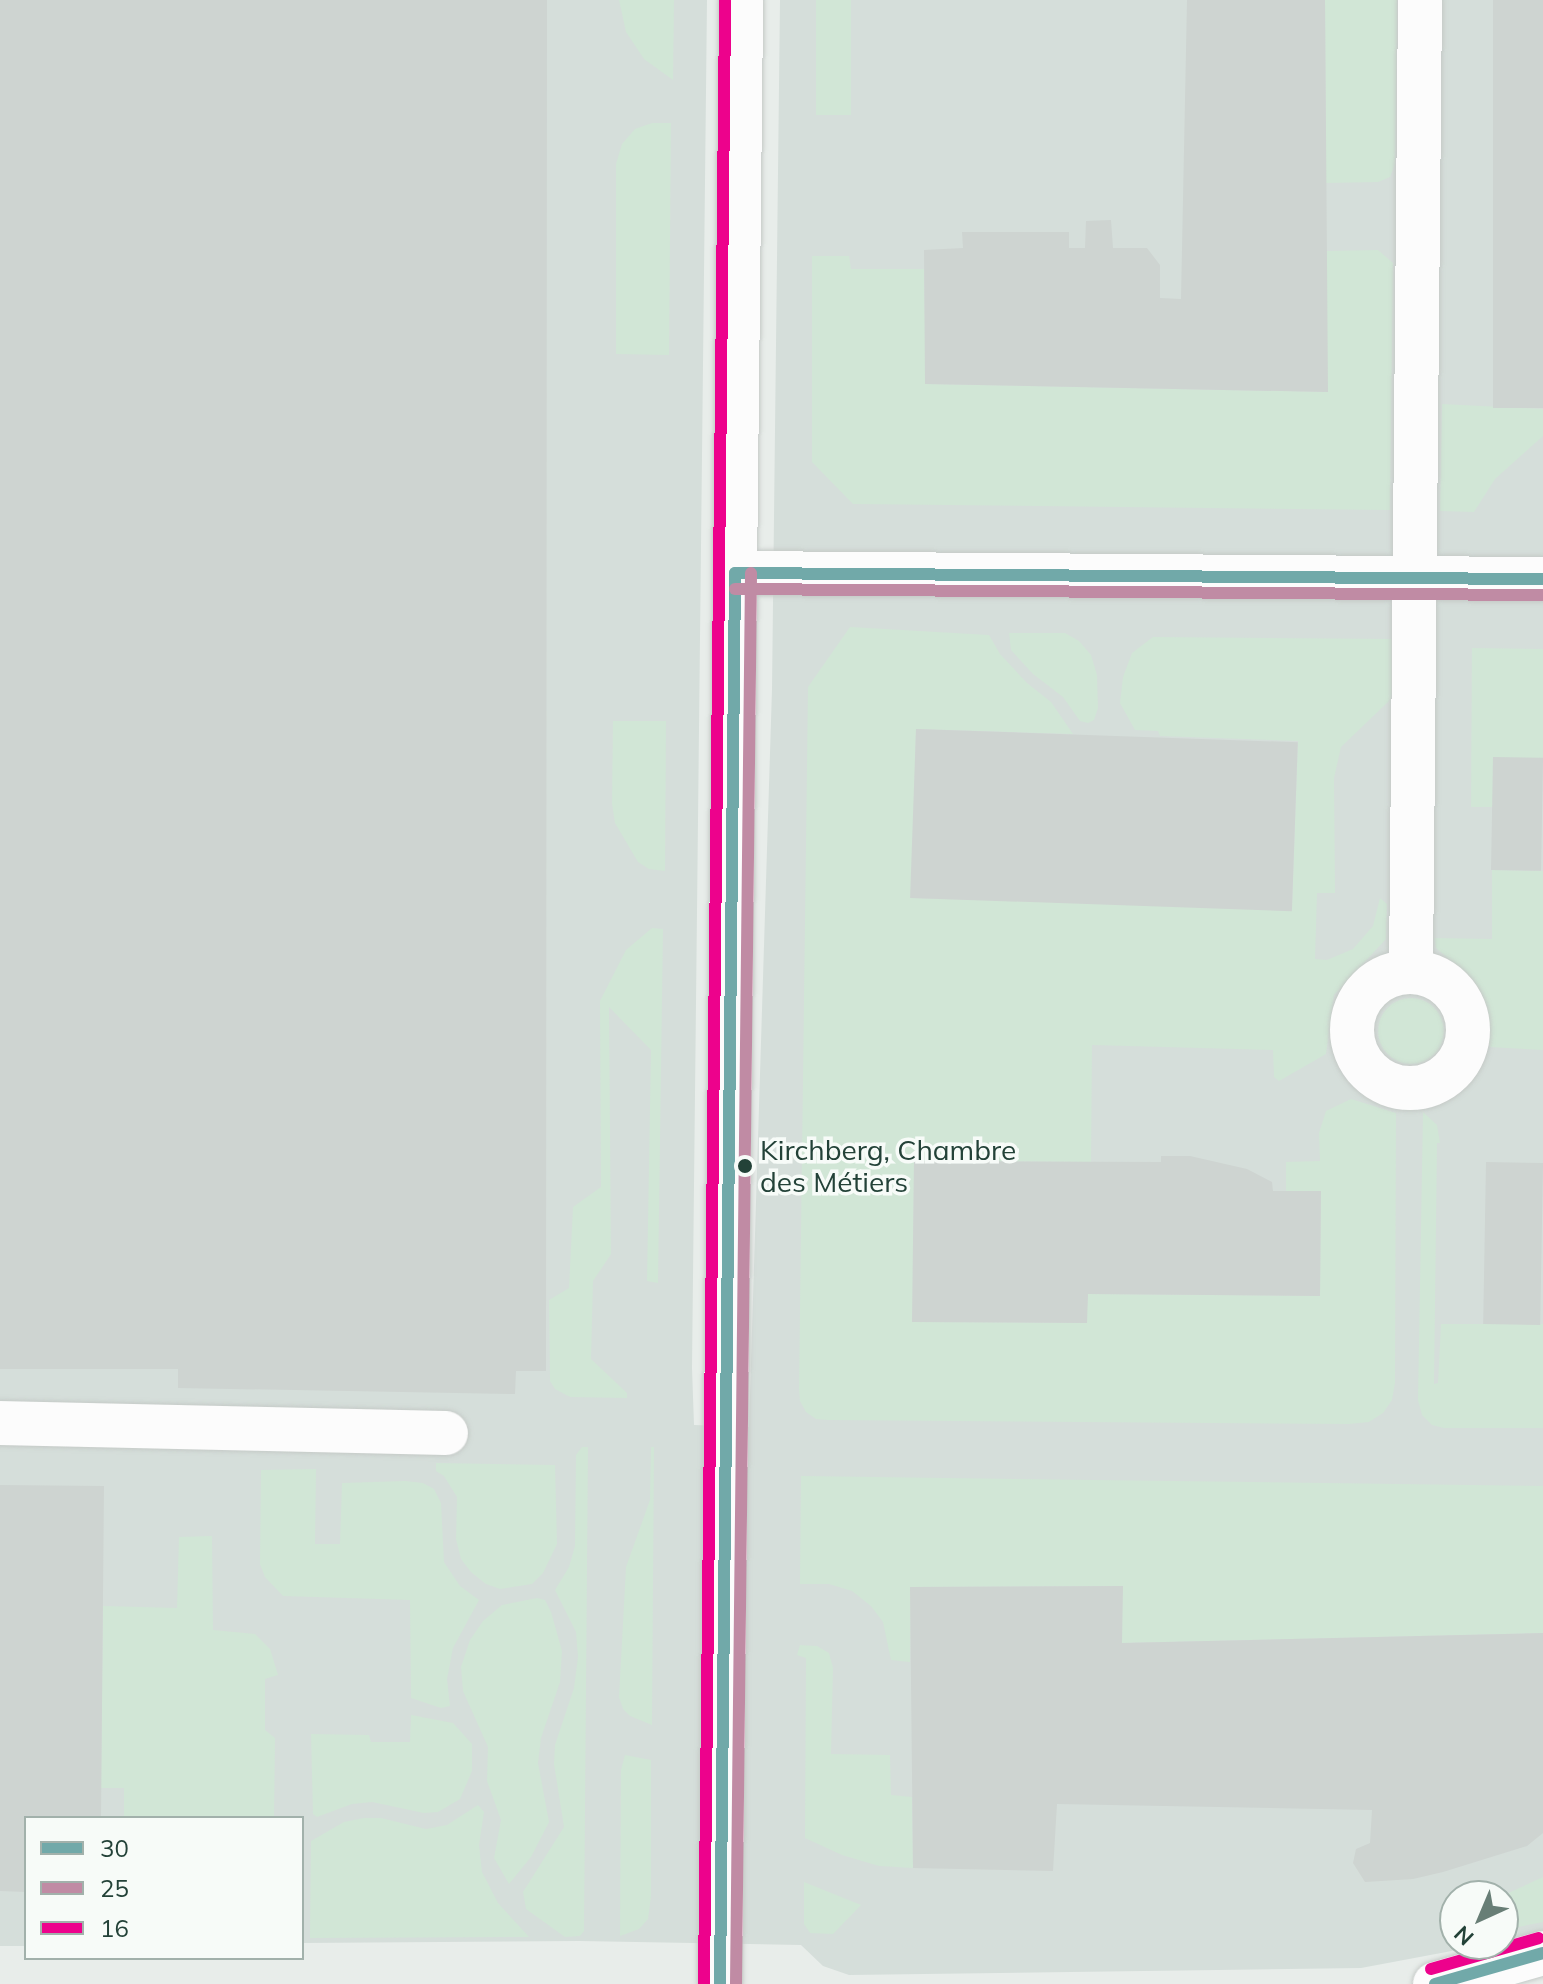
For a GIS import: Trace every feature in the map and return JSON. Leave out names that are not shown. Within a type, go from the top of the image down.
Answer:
[{"type":"street","points":[[720,1984],[741,0]]},
{"type":"street","points":[[1411,971],[1420,0]]},
{"type":"street","points":[[735,573],[1543,579]]},
{"type":"street","points":[[0,1423],[446,1433]]},
{"type":"street","points":[[1435,1984],[1543,1953]]},
{"type":"shaded area","points":[[0,0],[707,0],[692,1368],[694,1425],[749,1427],[772,689],[780,0],[1543,0],[1543,1931],[1519,1937],[1519,1880],[1439,1880],[1439,1953],[1361,1968],[849,1975],[823,1966],[801,1945],[579,1941],[304,1943],[304,1816],[24,1816],[24,1946],[0,1946]]},
{"type":"green space","points":[[619,0],[674,0],[673,80],[644,59],[626,32]]},
{"type":"green space","points":[[816,0],[851,0],[851,115],[816,115]]},
{"type":"green space","points":[[1325,0],[1397,0],[1395,164],[1390,177],[1378,182],[1326,183]]},
{"type":"green space","points":[[652,123],[671,123],[669,355],[616,354],[616,164],[622,144],[635,129]]},
{"type":"green space","points":[[1378,250],[1393,263],[1390,510],[853,504],[812,462],[812,256],[849,256],[851,269],[924,269],[926,384],[1327,392],[1327,251]]},
{"type":"green space","points":[[1442,404],[1543,409],[1543,436],[1495,479],[1474,512],[1440,511]]},
{"type":"green space","points":[[850,627],[989,635],[1000,654],[1027,683],[1051,702],[1073,734],[916,729],[912,898],[1292,909],[1298,741],[1160,736],[1158,731],[1135,730],[1120,703],[1123,677],[1132,653],[1153,637],[1397,639],[1398,673],[1390,700],[1341,747],[1334,778],[1335,893],[1317,893],[1315,959],[1327,960],[1353,949],[1373,926],[1380,898],[1387,904],[1386,939],[1334,995],[1326,1054],[1279,1081],[1274,1077],[1273,1050],[1092,1045],[1091,1162],[914,1161],[913,1322],[1086,1323],[1088,1294],[1320,1296],[1321,1192],[1286,1192],[1286,1162],[1320,1161],[1319,1133],[1326,1111],[1351,1099],[1396,1113],[1395,1383],[1392,1400],[1383,1413],[1369,1422],[1349,1424],[828,1420],[816,1419],[806,1412],[800,1401],[799,1388],[808,687]]},
{"type":"green space","points":[[1009,633],[1065,633],[1079,641],[1091,655],[1097,675],[1098,708],[1094,720],[1088,723],[1080,721],[1063,697],[1033,674],[1011,650]]},
{"type":"green space","points":[[1472,648],[1543,649],[1543,758],[1493,807],[1471,807]]},
{"type":"green space","points":[[613,721],[666,721],[665,871],[649,869],[638,862],[615,823],[612,804]]},
{"type":"green space","points":[[1492,870],[1543,871],[1543,1050],[1489,1047],[1490,1030],[1481,994],[1473,980],[1436,948],[1434,938],[1492,939]]},
{"type":"green space","points":[[652,928],[663,929],[658,1283],[647,1281],[651,1050],[609,1007],[611,1254],[593,1281],[591,1359],[627,1393],[627,1398],[570,1397],[555,1389],[550,1381],[549,1300],[569,1288],[573,1207],[601,1187],[600,1001],[626,950]]},
{"type":"green space","points":[[1404,998],[1418,998],[1430,1003],[1439,1012],[1444,1031],[1442,1044],[1435,1055],[1418,1064],[1404,1064],[1392,1059],[1383,1050],[1378,1038],[1378,1024],[1383,1012],[1392,1003]]},
{"type":"green space","points":[[1423,1112],[1437,1125],[1440,1143],[1437,1143],[1434,1384],[1438,1383],[1441,1324],[1543,1324],[1543,1428],[1444,1428],[1432,1425],[1422,1415],[1418,1400]]},
{"type":"green space","points":[[582,1447],[588,1447],[584,1931],[580,1936],[565,1937],[526,1909],[523,1892],[564,1827],[554,1764],[555,1745],[574,1688],[578,1657],[576,1632],[555,1590],[569,1567],[575,1546],[576,1455]]},
{"type":"green space","points":[[651,1447],[654,1447],[652,1725],[630,1716],[623,1709],[619,1697],[626,1567],[650,1500]]},
{"type":"green space","points":[[436,1463],[555,1465],[557,1544],[543,1573],[532,1584],[500,1589],[486,1584],[471,1572],[461,1559],[456,1539],[457,1497],[444,1476],[436,1471]]},
{"type":"green space","points":[[316,1469],[315,1544],[340,1544],[342,1483],[405,1481],[423,1483],[434,1489],[441,1503],[444,1562],[460,1586],[479,1600],[453,1648],[447,1679],[450,1706],[441,1708],[411,1698],[410,1600],[283,1596],[265,1577],[260,1564],[261,1470]]},
{"type":"green space","points":[[801,1476],[1543,1486],[1543,1633],[1122,1643],[1122,1586],[911,1587],[910,1662],[891,1660],[883,1622],[871,1606],[852,1591],[829,1584],[800,1584]]},
{"type":"green space","points":[[212,1536],[213,1630],[255,1634],[270,1649],[278,1675],[265,1679],[265,1730],[275,1738],[274,1816],[124,1816],[124,1788],[101,1788],[103,1606],[177,1608],[179,1537]]},
{"type":"green space","points":[[537,1598],[545,1600],[551,1612],[562,1651],[560,1682],[541,1738],[538,1763],[549,1822],[531,1857],[509,1884],[494,1858],[501,1820],[487,1781],[488,1747],[463,1691],[461,1667],[470,1640],[483,1621],[502,1605]]},
{"type":"green space","points":[[800,1645],[817,1646],[829,1653],[833,1668],[831,1754],[890,1755],[891,1795],[912,1797],[913,1868],[879,1866],[842,1855],[805,1838],[806,1658],[797,1655]]},
{"type":"green space","points":[[411,1715],[453,1723],[472,1744],[472,1771],[460,1799],[438,1812],[424,1813],[372,1802],[352,1804],[317,1817],[313,1814],[311,1734],[369,1735],[371,1742],[410,1742]]},
{"type":"green space","points":[[625,1755],[651,1760],[651,1896],[648,1919],[639,1929],[620,1936],[621,1770]]},
{"type":"green space","points":[[478,1805],[484,1812],[479,1845],[482,1872],[498,1903],[529,1937],[310,1938],[311,1841],[344,1822],[364,1818],[381,1818],[426,1829],[447,1825]]},
{"type":"green space","points":[[1543,1877],[1543,1922],[1519,1927],[1519,1888]]},
{"type":"green space","points":[[804,1882],[861,1905],[833,1934],[810,1933],[804,1924]]},
{"type":"building","points":[[0,0],[547,0],[546,1371],[516,1371],[515,1394],[178,1388],[178,1369],[0,1369]]},
{"type":"building","points":[[1187,0],[1325,0],[1328,392],[925,384],[924,250],[963,248],[962,232],[1069,232],[1069,248],[1085,248],[1086,221],[1111,220],[1113,248],[1147,248],[1160,265],[1160,298],[1181,299]]},
{"type":"building","points":[[1493,0],[1543,0],[1543,408],[1493,408]]},
{"type":"building","points":[[916,729],[1298,742],[1292,911],[910,898]]},
{"type":"building","points":[[1493,757],[1543,758],[1541,871],[1491,870]]},
{"type":"building","points":[[1161,1156],[1190,1156],[1247,1169],[1272,1182],[1273,1191],[1321,1191],[1320,1296],[1088,1294],[1087,1323],[912,1322],[914,1161],[1161,1162]]},
{"type":"building","points":[[1486,1162],[1543,1163],[1540,1325],[1483,1324]]},
{"type":"building","points":[[0,1485],[104,1486],[101,1816],[24,1816],[24,1892],[0,1891]]},
{"type":"building","points":[[1123,1586],[1122,1643],[1543,1633],[1543,1833],[1527,1846],[1443,1872],[1413,1879],[1365,1882],[1353,1863],[1356,1849],[1370,1843],[1372,1810],[1057,1804],[1053,1871],[913,1868],[910,1587]]},
{"type":"transit line","name":"16","points":[[704,1984],[725,0]]},
{"type":"transit line","name":"30","points":[[735,573],[1543,579]]},
{"type":"transit line","name":"30","points":[[720,1984],[735,573]]},
{"type":"transit line","name":"25","points":[[736,1984],[751,573]]},
{"type":"transit line","name":"25","points":[[735,589],[1543,595]]},
{"type":"transit line","name":"16","points":[[1431,1969],[1539,1938]]},
{"type":"transit line","name":"30","points":[[1435,1984],[1543,1953]]},
{"type":"place","name":"Kirchberg, Chambre des Métiers","points":[[745,1166]]}]
